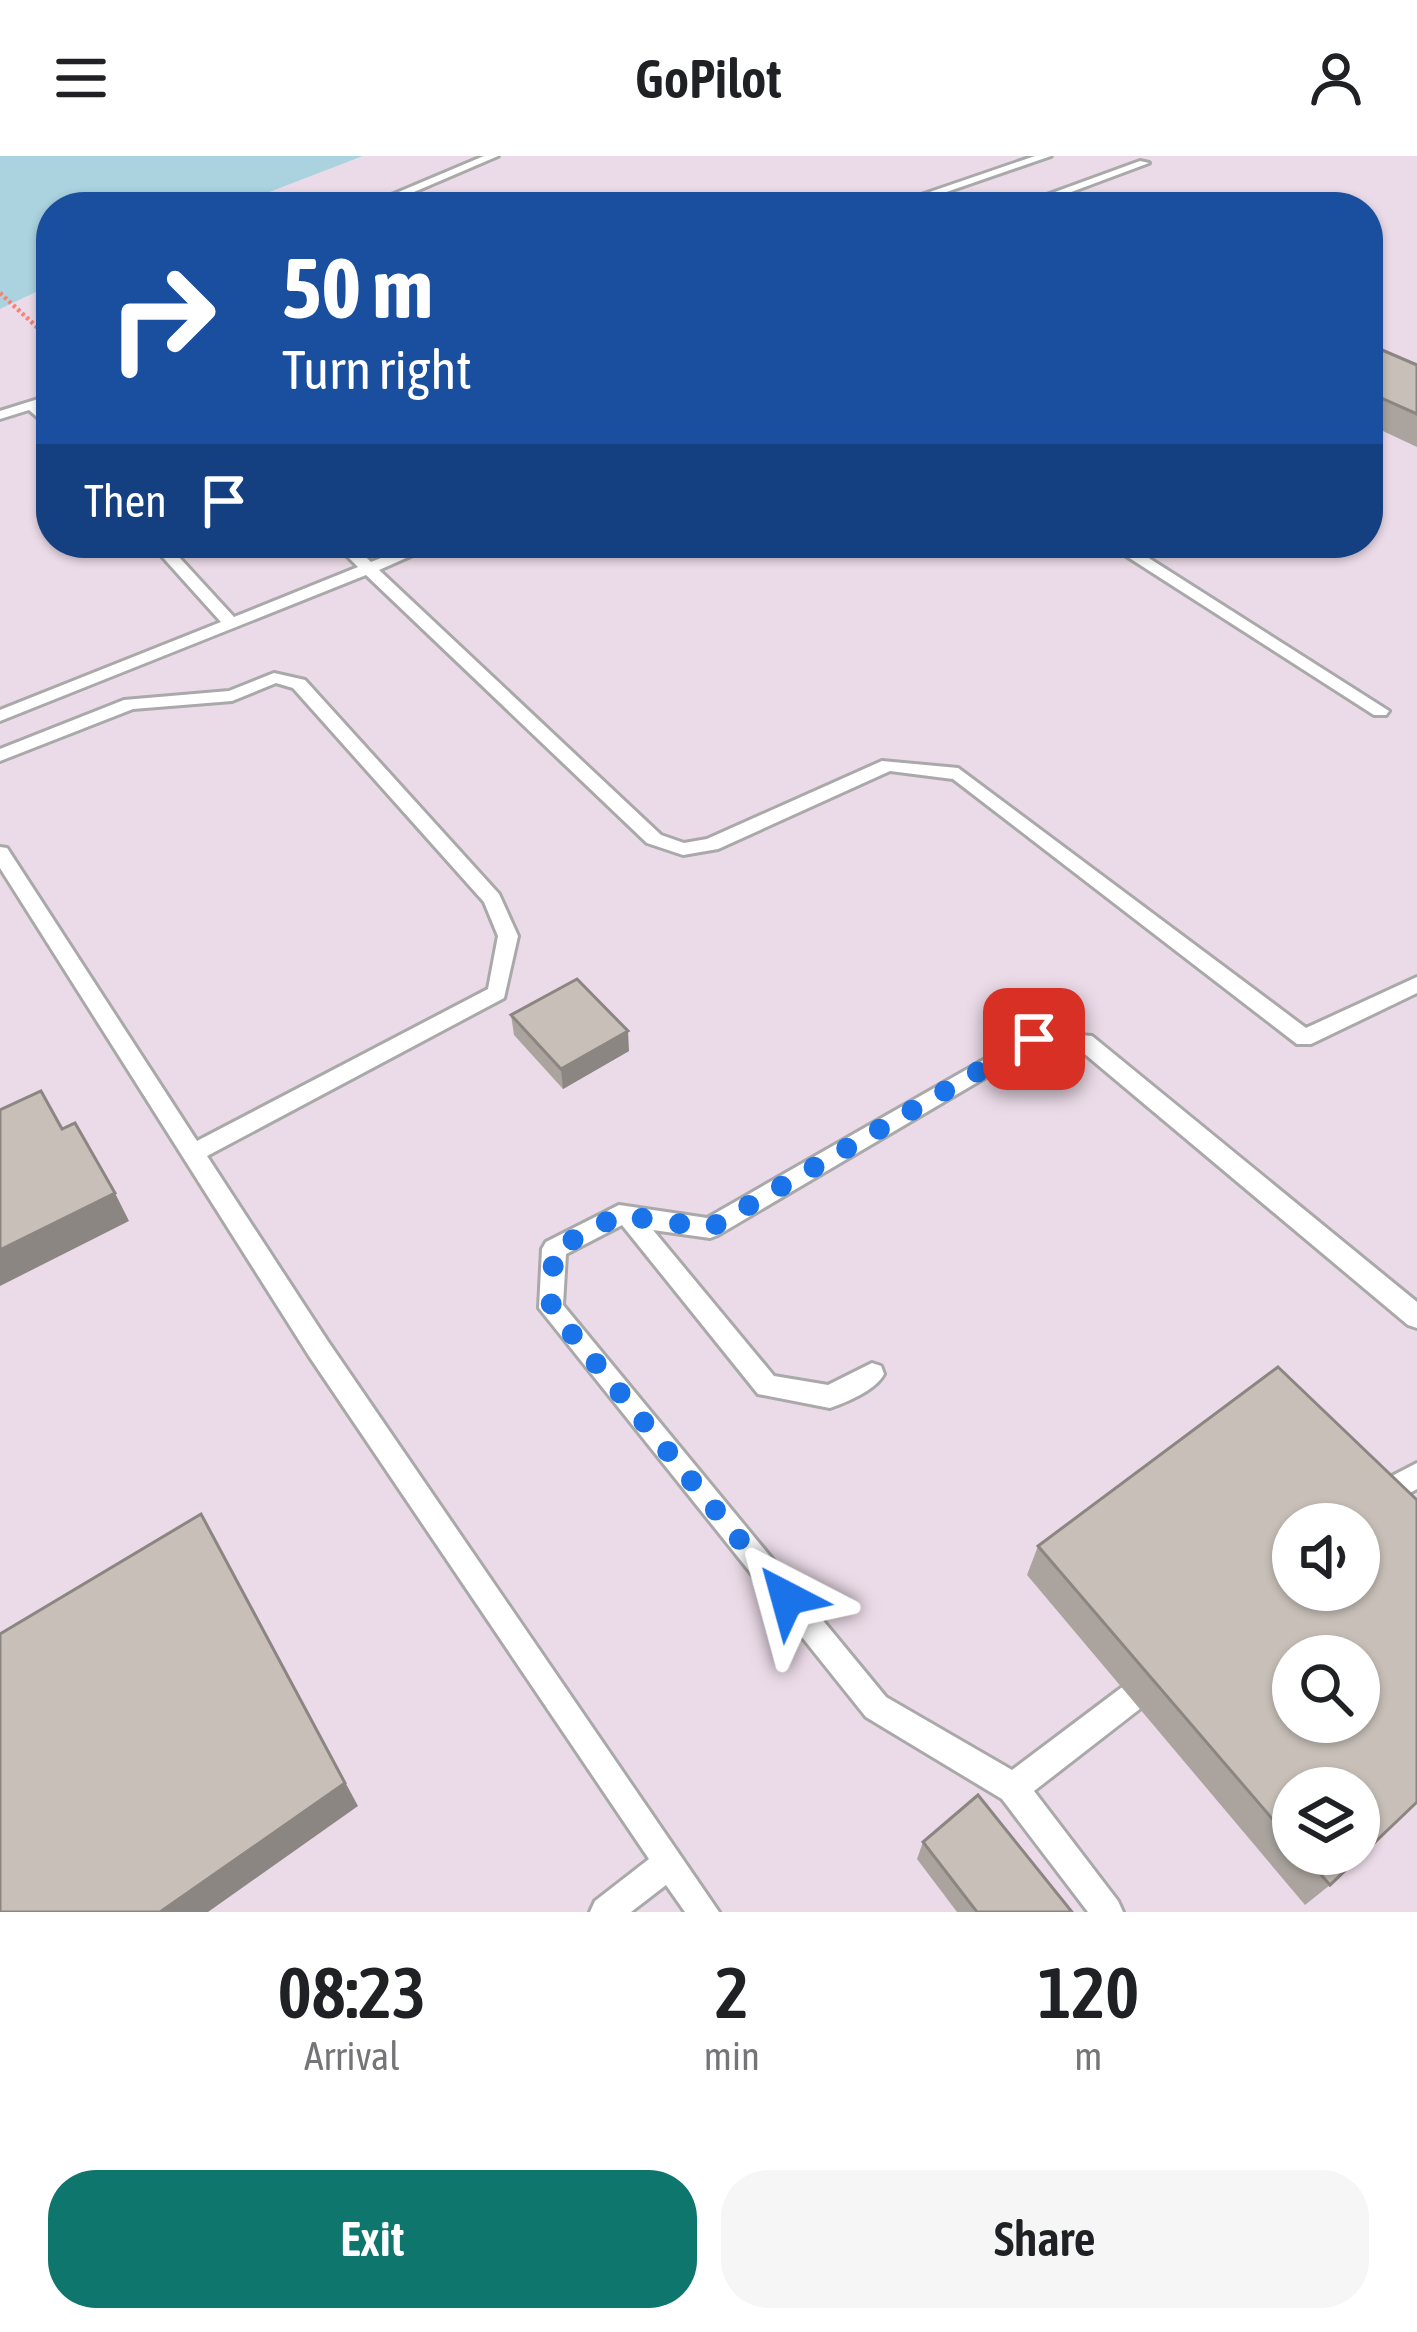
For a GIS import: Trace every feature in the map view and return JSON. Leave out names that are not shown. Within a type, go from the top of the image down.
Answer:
[{"type":"lane","points":[[405,192],[493,156]]},
{"type":"lane","points":[[937,192],[1046,156]]},
{"type":"lane","points":[[1072,192],[1144,163]]},
{"type":"lane","points":[[0,415],[36,404]]},
{"type":"lane","points":[[32,405],[36,409]]},
{"type":"lane","points":[[172,558],[230,622]]},
{"type":"lane","points":[[358,558],[654,838],[683,850],[711,845],[888,765],[958,774],[1304,1038],[1417,985]]},
{"type":"lane","points":[[0,716],[390,558]]},
{"type":"lane","points":[[1138,558],[1380,712]]},
{"type":"lane","points":[[0,755],[130,704],[232,695],[274,678],[299,684],[492,899],[508,936],[497,993],[193,1153]]},
{"type":"lane","points":[[0,853],[318,1348],[703,1912]]},
{"type":"lane","points":[[1107,1912],[1013,1788],[876,1707],[551,1308],[554,1250],[619,1215],[710,1228],[1034,1039],[1085,1042],[1417,1317]]},
{"type":"lane","points":[[629,1216],[767,1386],[830,1397],[872,1374]]},
{"type":"lane","points":[[1369,1503],[1417,1475]]},
{"type":"lane","points":[[1013,1788],[1131,1698]]},
{"type":"lane","points":[[606,1912],[669,1863]]},
{"type":"path","points":[[0,293],[36,326]]},
{"type":"shaded area","points":[[363,156],[1417,156],[1417,1912],[0,1912],[0,309],[36,292],[36,558],[1383,558],[1383,192],[270,192]]},
{"type":"water","points":[[0,156],[363,156],[270,192],[36,192],[36,292],[0,309]]},
{"type":"building","points":[[1383,350],[1417,365],[1417,414],[1383,399]]},
{"type":"building","points":[[577,979],[628,1031],[561,1069],[511,1015]]},
{"type":"building","points":[[41,1091],[62,1129],[75,1123],[115,1193],[0,1250],[0,1110]]},
{"type":"building","points":[[1278,1367],[1417,1500],[1417,1802],[1380,1837],[1380,1767],[1272,1767],[1272,1819],[1038,1546]]},
{"type":"building","points":[[201,1514],[345,1783],[160,1912],[0,1912],[0,1634]]},
{"type":"building","points":[[978,1795],[1072,1912],[977,1912],[923,1842]]},
{"type":"building","points":[[1321,1875],[1340,1875],[1330,1885]]},
{"type":"route","points":[[787,1598],[551,1308],[554,1250],[619,1215],[710,1228],[1034,1039]]}]
